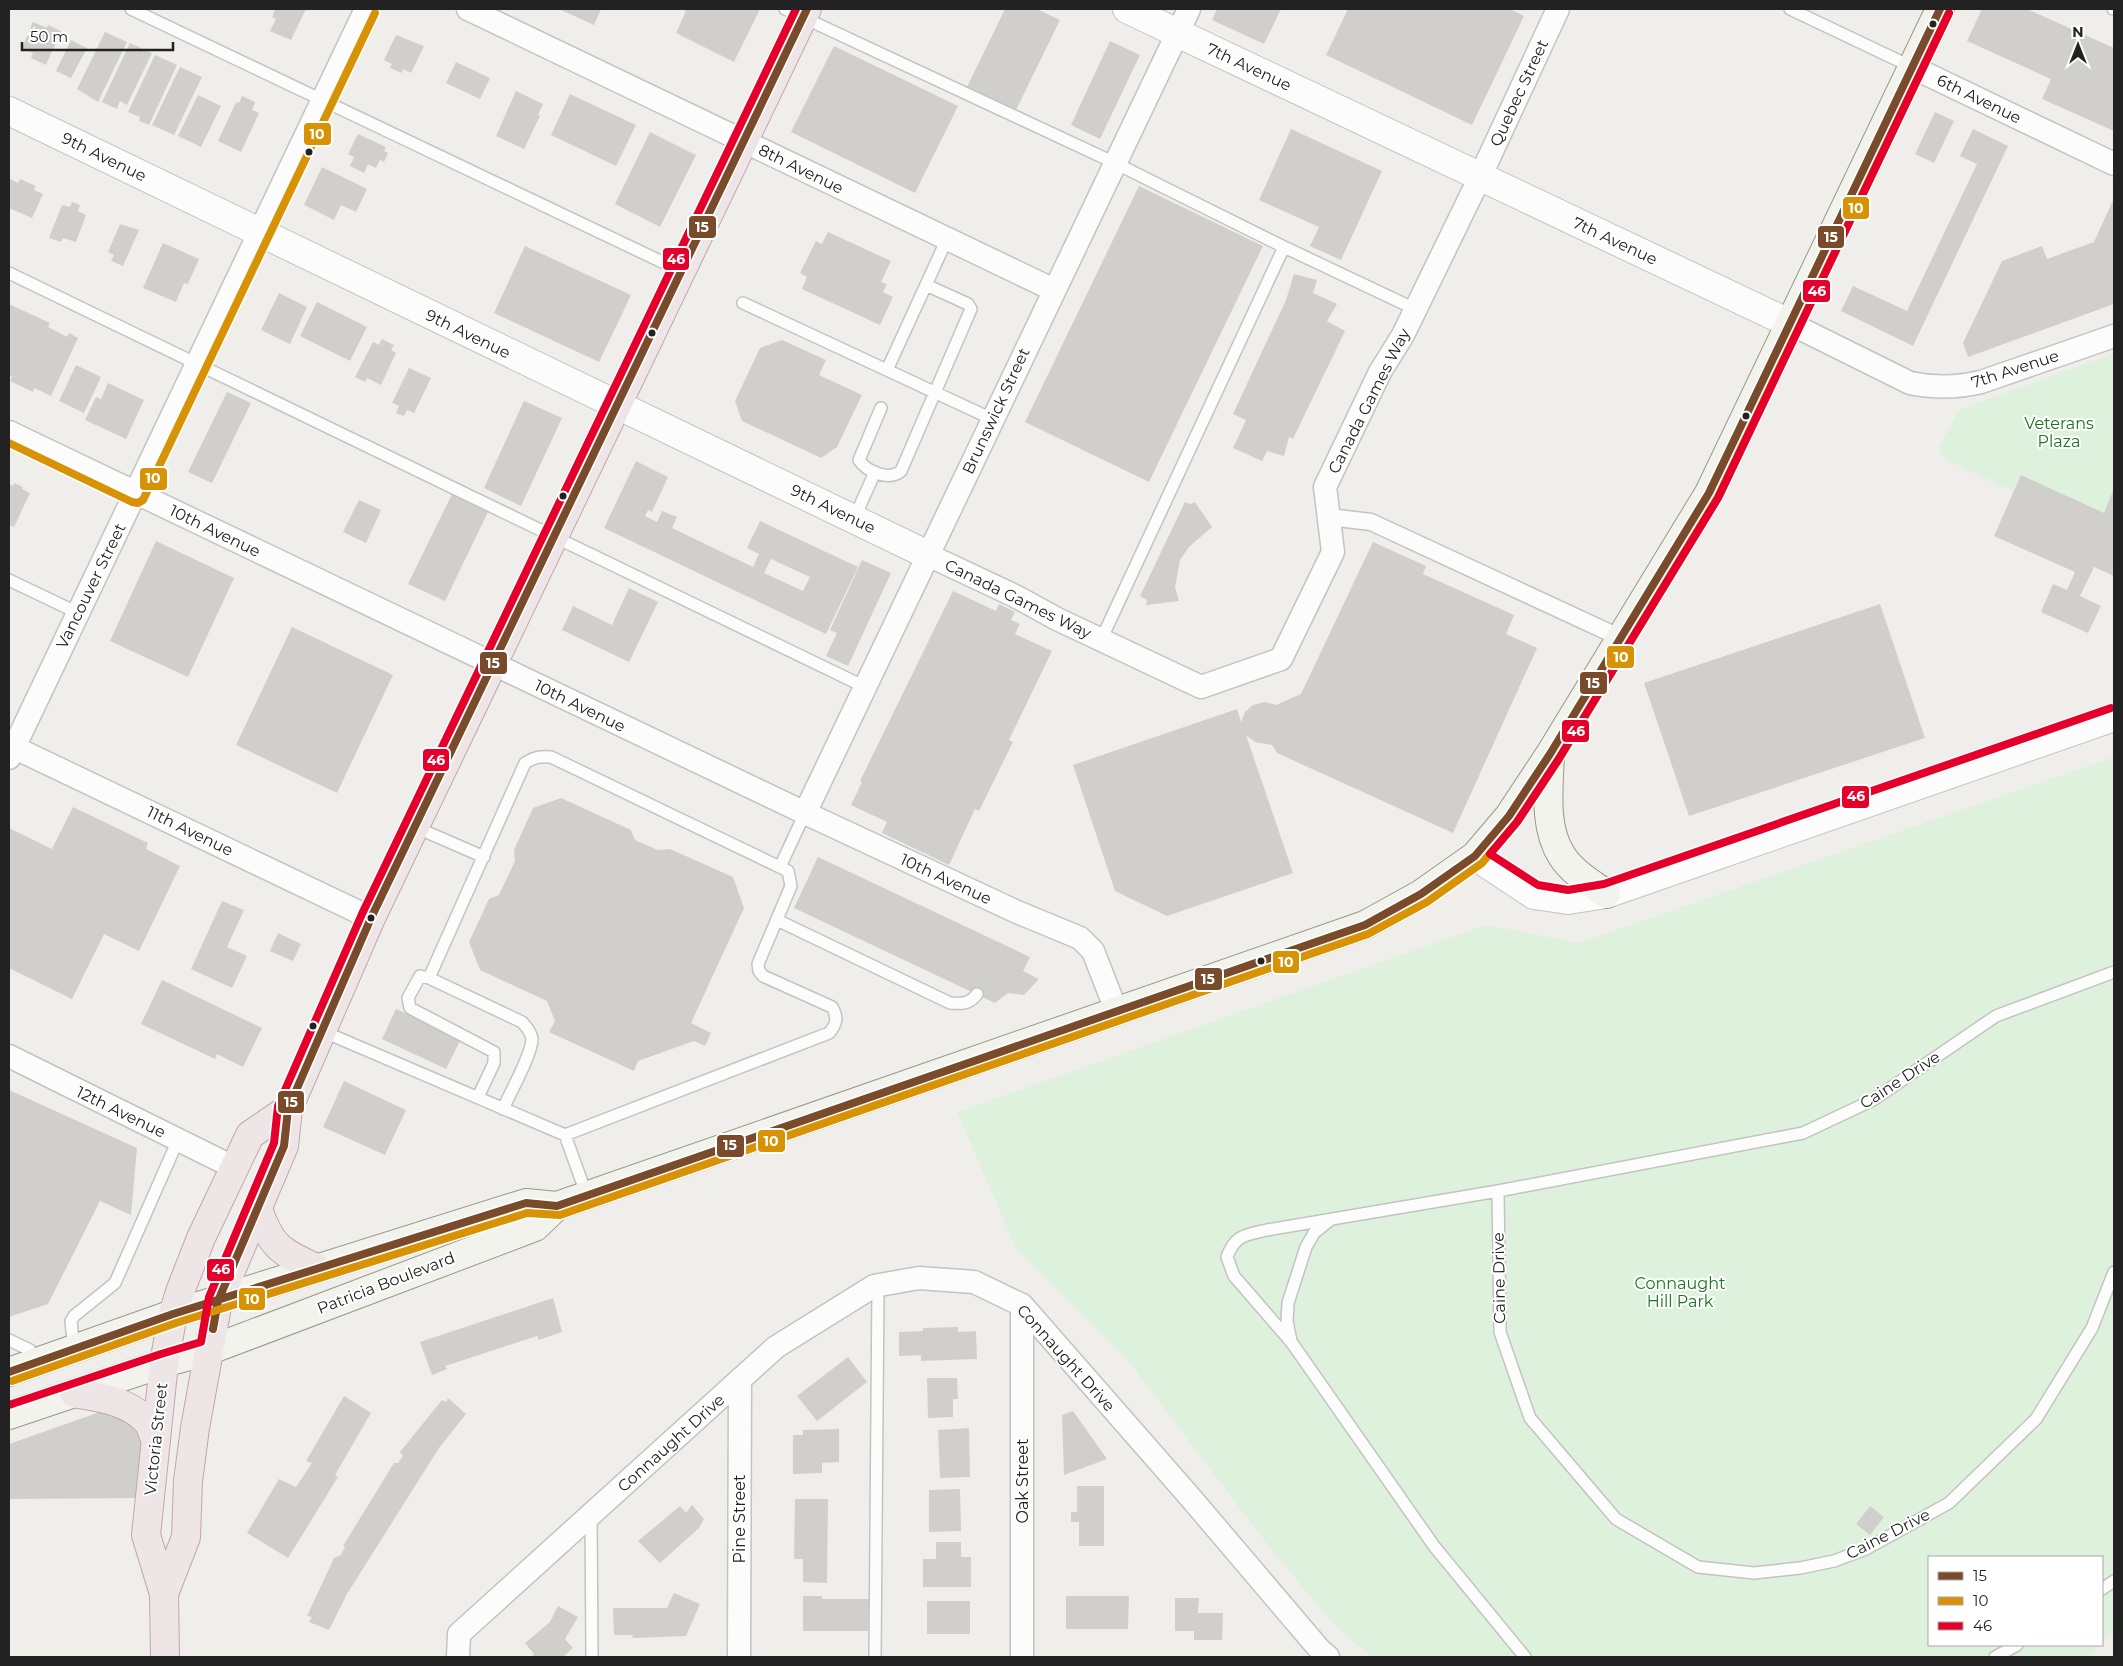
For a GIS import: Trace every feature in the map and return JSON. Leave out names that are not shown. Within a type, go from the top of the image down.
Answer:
[{"type":"highway","name":"Victoria Street","points":[[164,1594],[186,1537],[188,1482],[195,1428],[218,1301],[284,1146],[288,1109],[372,918],[743,141],[798,12]]},
{"type":"highway","name":"Victoria Street","points":[[165,1657],[164,1594],[146,1535],[164,1363],[174,1314],[181,1289],[201,1238],[233,1167],[250,1135],[288,1109]]},
{"type":"highway","points":[[258,1210],[266,1234],[287,1255],[316,1268]]},
{"type":"highway","points":[[74,1393],[105,1399],[130,1409],[148,1421],[156,1441]]},
{"type":"main road","name":"Patricia Boulevard","points":[[9,1372],[174,1314],[526,1203],[557,1206],[922,1081],[1116,1010],[1365,925],[1421,894],[1475,856],[1508,816],[1550,754],[1709,494],[1940,9]]},
{"type":"main road","points":[[1550,754],[1548,802],[1554,840],[1562,857],[1575,871],[1606,894]]},
{"type":"main road","name":"Patricia Boulevard","points":[[9,1415],[164,1363],[210,1350],[535,1227],[557,1206]]},
{"type":"street","name":"Vancouver Street","points":[[10,750],[136,493],[366,9]]},
{"type":"street","name":"8th Avenue","points":[[468,9],[1054,290]]},
{"type":"street","name":"7th Avenue","points":[[1127,9],[1910,383],[1928,387],[1963,386],[1980,382],[2114,336]]},
{"type":"street","name":"Brunswick Street","points":[[805,813],[1189,9]]},
{"type":"street","name":"Quebec Street","points":[[1480,177],[1558,9]]},
{"type":"street","name":"6th Avenue","points":[[1912,67],[2114,164]]},
{"type":"street","name":"9th Avenue","points":[[9,111],[616,406],[928,555]]},
{"type":"street","name":"Canada Games Way","points":[[928,555],[1201,687],[1281,660],[1333,552],[1325,487],[1380,372],[1403,334],[1480,177]]},
{"type":"street","name":"10th Avenue","points":[[9,432],[805,813],[1017,912],[1080,938],[1093,951],[1116,1010]]},
{"type":"street","points":[[1329,517],[1370,522],[1621,638]]},
{"type":"street","points":[[1475,856],[1534,895],[1568,900],[1606,894],[2114,717]]},
{"type":"street","name":"11th Avenue","points":[[10,750],[372,918]]},
{"type":"street","name":"12th Avenue","points":[[9,1056],[233,1167]]},
{"type":"street","name":"Connaught Drive","points":[[458,1657],[459,1634],[776,1347],[878,1285],[919,1278],[974,1282],[1022,1305],[1190,1497],[1321,1655]]},
{"type":"street","name":"Oak Street","points":[[1022,1305],[1022,1657]]},
{"type":"street","name":"Pine Street","points":[[739,1657],[740,1380]]},
{"type":"lane","points":[[131,9],[681,271]]},
{"type":"lane","name":"6th Avenue","points":[[1790,9],[1912,67]]},
{"type":"lane","points":[[798,12],[1415,309]]},
{"type":"lane","points":[[887,370],[947,239]]},
{"type":"lane","points":[[1101,640],[1284,247]]},
{"type":"lane","points":[[9,273],[866,687]]},
{"type":"lane","points":[[881,408],[859,460],[863,466],[875,472],[887,476],[895,476],[901,471],[971,309],[968,304],[926,285]]},
{"type":"lane","points":[[743,303],[992,419]]},
{"type":"lane","points":[[854,519],[875,472]]},
{"type":"lane","points":[[9,580],[78,613]]},
{"type":"lane","points":[[322,1031],[566,1135],[829,1033],[836,1020],[836,1014],[832,1007],[763,976],[758,971],[758,964],[791,886],[788,872],[551,757],[541,756],[532,758],[525,763],[429,978]]},
{"type":"lane","points":[[780,867],[805,813]]},
{"type":"lane","points":[[415,827],[484,857]]},
{"type":"lane","points":[[777,920],[950,1003],[967,1003],[973,1000],[977,994]]},
{"type":"lane","name":"Caine Drive","points":[[1525,1657],[1434,1546],[1292,1343],[1234,1276],[1227,1257],[1232,1244],[1244,1235],[1498,1191],[1803,1133],[1873,1100],[1996,1016],[2114,972]]},
{"type":"lane","points":[[478,1098],[494,1063],[494,1052],[410,1008],[408,998],[417,978],[420,976],[429,978],[522,1022],[528,1029],[532,1037],[531,1048],[503,1109]]},
{"type":"lane","points":[[566,1135],[588,1196]]},
{"type":"lane","points":[[74,1349],[71,1322],[74,1316],[115,1283],[178,1140]]},
{"type":"lane","name":"Caine Drive","points":[[1498,1191],[1500,1332],[1530,1418],[1616,1519],[1698,1567],[1754,1573],[1800,1568],[1834,1561],[1866,1549],[1949,1503],[2036,1419],[2092,1328],[2114,1272]]},
{"type":"lane","name":"Caine Drive","points":[[1292,1343],[1287,1321],[1288,1303],[1306,1247],[1314,1233],[1331,1219]]},
{"type":"lane","points":[[874,1657],[878,1285]]},
{"type":"lane","points":[[9,1340],[30,1350],[35,1363]]},
{"type":"lane","points":[[591,1515],[592,1657]]},
{"type":"lane","points":[[2103,1588],[2114,1581]]},
{"type":"lane","points":[[1995,1657],[2015,1646]]},
{"type":"green space","name":"Veterans Plaza","points":[[2114,353],[2114,487],[2104,513],[2022,475],[2014,492],[1943,458],[1939,447],[1959,410]]},
{"type":"green space","name":"Connaught Hill Park","points":[[2114,757],[2114,1629],[2103,1642],[2103,1556],[1928,1556],[1928,1646],[2099,1646],[2088,1657],[1372,1657],[1339,1630],[1274,1553],[1129,1362],[1017,1250],[957,1112],[1486,925],[1579,943]]},
{"type":"building","points":[[275,9],[306,9],[291,40],[270,31],[276,19],[272,17]]},
{"type":"building","points":[[562,9],[601,9],[594,25]]},
{"type":"building","points":[[681,9],[760,9],[734,62],[676,33],[686,11]]},
{"type":"building","points":[[1005,9],[1037,9],[1060,20],[1016,110],[967,87]]},
{"type":"building","points":[[1217,9],[1281,9],[1264,44],[1212,20]]},
{"type":"building","points":[[1348,9],[1510,9],[1524,16],[1472,125],[1326,55]]},
{"type":"building","points":[[1982,9],[2027,9],[2114,48],[2114,131],[2042,99],[2051,79],[1967,41]]},
{"type":"building","points":[[33,22],[47,28],[48,25],[61,31],[46,65],[31,58],[33,53],[22,48]]},
{"type":"building","points":[[105,32],[127,42],[98,102],[77,89]]},
{"type":"building","points":[[396,35],[424,46],[411,73],[403,69],[402,73],[390,68],[392,64],[384,60]]},
{"type":"building","points":[[71,40],[87,48],[71,78],[56,71]]},
{"type":"building","points":[[1110,41],[1140,55],[1100,139],[1071,125]]},
{"type":"building","points":[[130,43],[152,53],[127,105],[120,101],[117,109],[102,102]]},
{"type":"building","points":[[834,46],[958,106],[915,193],[791,132]]},
{"type":"building","points":[[155,55],[177,65],[149,125],[139,121],[140,117],[128,112]]},
{"type":"building","points":[[456,62],[490,78],[480,99],[446,83]]},
{"type":"building","points":[[180,67],[202,77],[174,135],[152,125]]},
{"type":"building","points":[[516,91],[543,104],[538,115],[540,116],[524,149],[496,136]]},
{"type":"building","points":[[570,94],[636,125],[616,166],[551,135]]},
{"type":"building","points":[[198,95],[221,106],[201,147],[178,136]]},
{"type":"building","points":[[242,96],[255,102],[252,110],[259,113],[241,152],[218,141],[236,102],[239,103]]},
{"type":"building","points":[[1935,112],[1954,121],[1934,163],[1915,154]]},
{"type":"building","points":[[1291,129],[1382,171],[1341,260],[1310,246],[1319,227],[1259,200]]},
{"type":"building","points":[[1973,129],[2008,146],[1913,346],[1841,311],[1853,286],[1907,311],[1977,164],[1960,156]]},
{"type":"building","points":[[650,132],[696,155],[660,227],[615,204]]},
{"type":"building","points":[[358,134],[386,147],[384,151],[388,153],[384,162],[380,160],[376,168],[368,164],[364,173],[350,166],[354,157],[348,154]]},
{"type":"building","points":[[322,167],[367,189],[356,212],[341,205],[334,220],[304,205]]},
{"type":"building","points":[[10,179],[18,183],[20,179],[36,186],[34,190],[43,194],[32,218],[9,208]]},
{"type":"building","points":[[1139,186],[1263,246],[1149,482],[1025,422]]},
{"type":"building","points":[[2114,198],[2114,304],[1968,357],[1963,343],[2002,261],[2042,246],[2047,259],[2094,242]]},
{"type":"building","points":[[72,202],[80,205],[78,211],[86,215],[76,242],[63,238],[61,242],[49,238],[62,205],[70,207]]},
{"type":"building","points":[[120,224],[139,230],[123,266],[111,261],[114,255],[108,252]]},
{"type":"building","points":[[828,232],[891,261],[881,282],[887,284],[883,292],[893,297],[880,325],[802,289],[807,277],[800,273],[816,241],[822,244]]},
{"type":"building","points":[[163,243],[199,259],[188,284],[184,283],[176,302],[143,288]]},
{"type":"building","points":[[525,246],[631,295],[599,362],[494,313]]},
{"type":"building","points":[[1294,274],[1317,280],[1313,293],[1337,304],[1327,321],[1345,331],[1293,439],[1289,437],[1284,456],[1267,451],[1262,461],[1233,448],[1246,420],[1233,414],[1286,300]]},
{"type":"building","points":[[279,293],[307,307],[290,344],[261,330]]},
{"type":"building","points":[[317,302],[367,327],[350,361],[300,336]]},
{"type":"building","points":[[9,304],[50,323],[48,327],[67,337],[69,333],[78,338],[51,396],[34,388],[33,392],[10,381],[12,377],[9,375]]},
{"type":"building","points":[[382,339],[394,345],[391,350],[396,353],[381,385],[367,378],[365,382],[355,377],[373,342],[379,345]]},
{"type":"building","points":[[782,340],[826,360],[819,375],[862,395],[837,447],[821,458],[742,421],[735,401],[760,348]]},
{"type":"building","points":[[76,365],[101,377],[84,413],[59,401]]},
{"type":"building","points":[[409,368],[431,378],[414,413],[407,410],[404,416],[396,413],[399,406],[392,403]]},
{"type":"building","points":[[108,383],[144,400],[126,439],[85,420],[96,397],[101,399]]},
{"type":"building","points":[[227,392],[251,403],[212,483],[188,472]]},
{"type":"building","points":[[524,401],[562,418],[521,506],[484,488]]},
{"type":"building","points":[[636,461],[668,477],[652,512],[648,510],[645,516],[657,522],[662,511],[677,517],[672,528],[753,567],[759,554],[747,548],[760,521],[858,567],[826,634],[604,528]],"holes":[[[771,559],[810,577],[803,591],[764,573]]]},
{"type":"building","points":[[2021,475],[2104,513],[2114,488],[2114,576],[2094,567],[2080,596],[2101,606],[2088,633],[2041,612],[2053,584],[2067,590],[2075,572],[1994,536]]},
{"type":"building","points":[[14,483],[30,493],[14,527],[9,525],[9,484],[13,486]]},
{"type":"building","points":[[452,494],[488,512],[445,601],[408,584]]},
{"type":"building","points":[[359,500],[381,510],[366,543],[343,532]]},
{"type":"building","points":[[1185,502],[1191,504],[1195,502],[1212,527],[1189,547],[1180,560],[1175,587],[1179,601],[1146,605],[1147,600],[1140,596]]},
{"type":"building","points":[[156,541],[234,578],[188,677],[110,641]]},
{"type":"building","points":[[1373,542],[1426,566],[1423,574],[1514,615],[1506,634],[1537,648],[1453,833],[1277,753],[1272,745],[1255,742],[1246,735],[1293,873],[1167,916],[1115,891],[1073,765],[1237,709],[1241,722],[1245,712],[1253,705],[1265,702],[1276,705],[1301,694]]},
{"type":"building","points":[[862,560],[891,573],[848,666],[826,656],[837,633],[830,630]]},
{"type":"building","points":[[629,588],[658,602],[629,662],[562,630],[573,606],[612,625]]},
{"type":"building","points":[[953,591],[996,611],[999,604],[1015,612],[1011,620],[1020,624],[1015,634],[1052,651],[1009,740],[1013,742],[979,811],[975,809],[949,865],[882,833],[887,822],[851,805],[862,782],[860,781]]},
{"type":"building","points":[[1880,604],[1925,738],[1689,816],[1644,683]]},
{"type":"building","points":[[292,627],[393,675],[337,793],[236,745]]},
{"type":"building","points":[[561,798],[631,830],[635,840],[658,850],[670,849],[733,877],[744,908],[691,1023],[711,1033],[705,1046],[694,1041],[638,1061],[634,1071],[549,1032],[555,1021],[547,1001],[480,970],[469,942],[489,899],[499,895],[515,861],[514,850],[533,808]]},
{"type":"building","points":[[73,807],[148,843],[146,849],[180,866],[139,951],[104,934],[72,999],[9,968],[9,828],[52,849]]},
{"type":"building","points":[[818,857],[1030,957],[1023,971],[1039,979],[1024,995],[1008,993],[995,1003],[794,908]]},
{"type":"building","points":[[222,901],[244,910],[227,947],[247,956],[232,988],[191,969]]},
{"type":"building","points":[[278,933],[301,944],[293,961],[270,951]]},
{"type":"building","points":[[162,980],[262,1028],[243,1067],[217,1054],[215,1059],[141,1024]]},
{"type":"building","points":[[396,1009],[461,1039],[446,1069],[382,1039]]},
{"type":"building","points":[[344,1081],[406,1110],[385,1155],[323,1127]]},
{"type":"building","points":[[9,1090],[137,1148],[131,1215],[100,1201],[48,1304],[9,1317]]},
{"type":"building","points":[[553,1298],[562,1332],[539,1340],[537,1336],[445,1366],[447,1369],[432,1375],[420,1342]]},
{"type":"building","points":[[958,1327],[958,1332],[976,1331],[977,1359],[921,1361],[921,1355],[899,1356],[899,1332],[923,1331],[923,1328]]},
{"type":"building","points":[[848,1357],[867,1382],[817,1421],[797,1396]]},
{"type":"building","points":[[927,1378],[957,1378],[958,1399],[953,1399],[953,1417],[928,1418]]},
{"type":"building","points":[[344,1396],[371,1413],[335,1475],[338,1477],[288,1558],[247,1533],[279,1479],[296,1487],[312,1463],[306,1461]]},
{"type":"building","points":[[448,1398],[466,1414],[439,1448],[347,1594],[329,1630],[309,1622],[312,1617],[307,1616],[334,1558],[341,1555],[345,1547],[343,1546],[394,1463],[398,1463],[403,1456],[400,1452],[442,1400],[446,1402]]},
{"type":"building","points":[[1073,1411],[1107,1459],[1064,1475],[1062,1415]]},
{"type":"building","points":[[100,1412],[145,1427],[143,1498],[9,1499],[9,1444]]},
{"type":"building","points":[[969,1428],[970,1477],[940,1478],[938,1430]]},
{"type":"building","points":[[839,1429],[839,1462],[822,1463],[822,1473],[793,1474],[793,1435],[803,1435],[803,1430]]},
{"type":"building","points":[[1077,1486],[1104,1486],[1104,1546],[1079,1546],[1079,1522],[1071,1522],[1071,1512],[1077,1512]]},
{"type":"building","points":[[960,1489],[961,1531],[929,1532],[929,1490]]},
{"type":"building","points":[[795,1499],[828,1499],[827,1583],[803,1582],[803,1559],[794,1559]]},
{"type":"building","points":[[692,1505],[704,1519],[699,1528],[660,1563],[638,1541],[680,1506],[686,1513]]},
{"type":"building","points":[[1870,1506],[1884,1517],[1870,1535],[1856,1524]]},
{"type":"building","points":[[936,1542],[961,1542],[961,1557],[971,1557],[971,1587],[923,1587],[923,1559],[936,1559]]},
{"type":"building","points":[[674,1593],[700,1604],[686,1636],[632,1638],[633,1635],[614,1635],[613,1608],[667,1608]]},
{"type":"building","points":[[803,1596],[822,1596],[822,1599],[869,1599],[868,1631],[803,1631]]},
{"type":"building","points":[[1066,1596],[1129,1596],[1128,1629],[1066,1629]]},
{"type":"building","points":[[1175,1598],[1199,1598],[1198,1613],[1223,1613],[1222,1640],[1194,1640],[1194,1631],[1175,1631]]},
{"type":"building","points":[[927,1601],[970,1601],[970,1634],[927,1634]]},
{"type":"building","points":[[558,1606],[578,1617],[565,1639],[573,1648],[563,1657],[531,1657],[534,1654],[525,1643],[550,1622]]},
{"type":"transit line","name":"46","points":[[9,1405],[201,1342],[209,1297],[274,1143],[278,1106],[362,914],[796,9]]},
{"type":"transit line","name":"15","points":[[213,1329],[218,1301],[284,1146],[288,1109],[371,918],[807,9]]},
{"type":"transit line","name":"15","points":[[9,1372],[173,1314],[526,1203],[557,1206],[1365,925],[1421,894],[1475,856],[1509,816],[1550,754],[1709,493],[1940,9]]},
{"type":"transit line","name":"10","points":[[9,443],[132,502],[138,503],[143,500],[375,13]]},
{"type":"transit line","name":"10","points":[[12,1381],[176,1323],[527,1213],[560,1215],[1368,934],[1427,902],[1482,863],[1517,822],[1559,759],[1718,497],[1949,13]]},
{"type":"transit line","name":"46","points":[[1949,13],[1718,498],[1558,760],[1517,822],[1490,854],[1538,885],[1568,890],[1604,884],[2111,708]]}]
